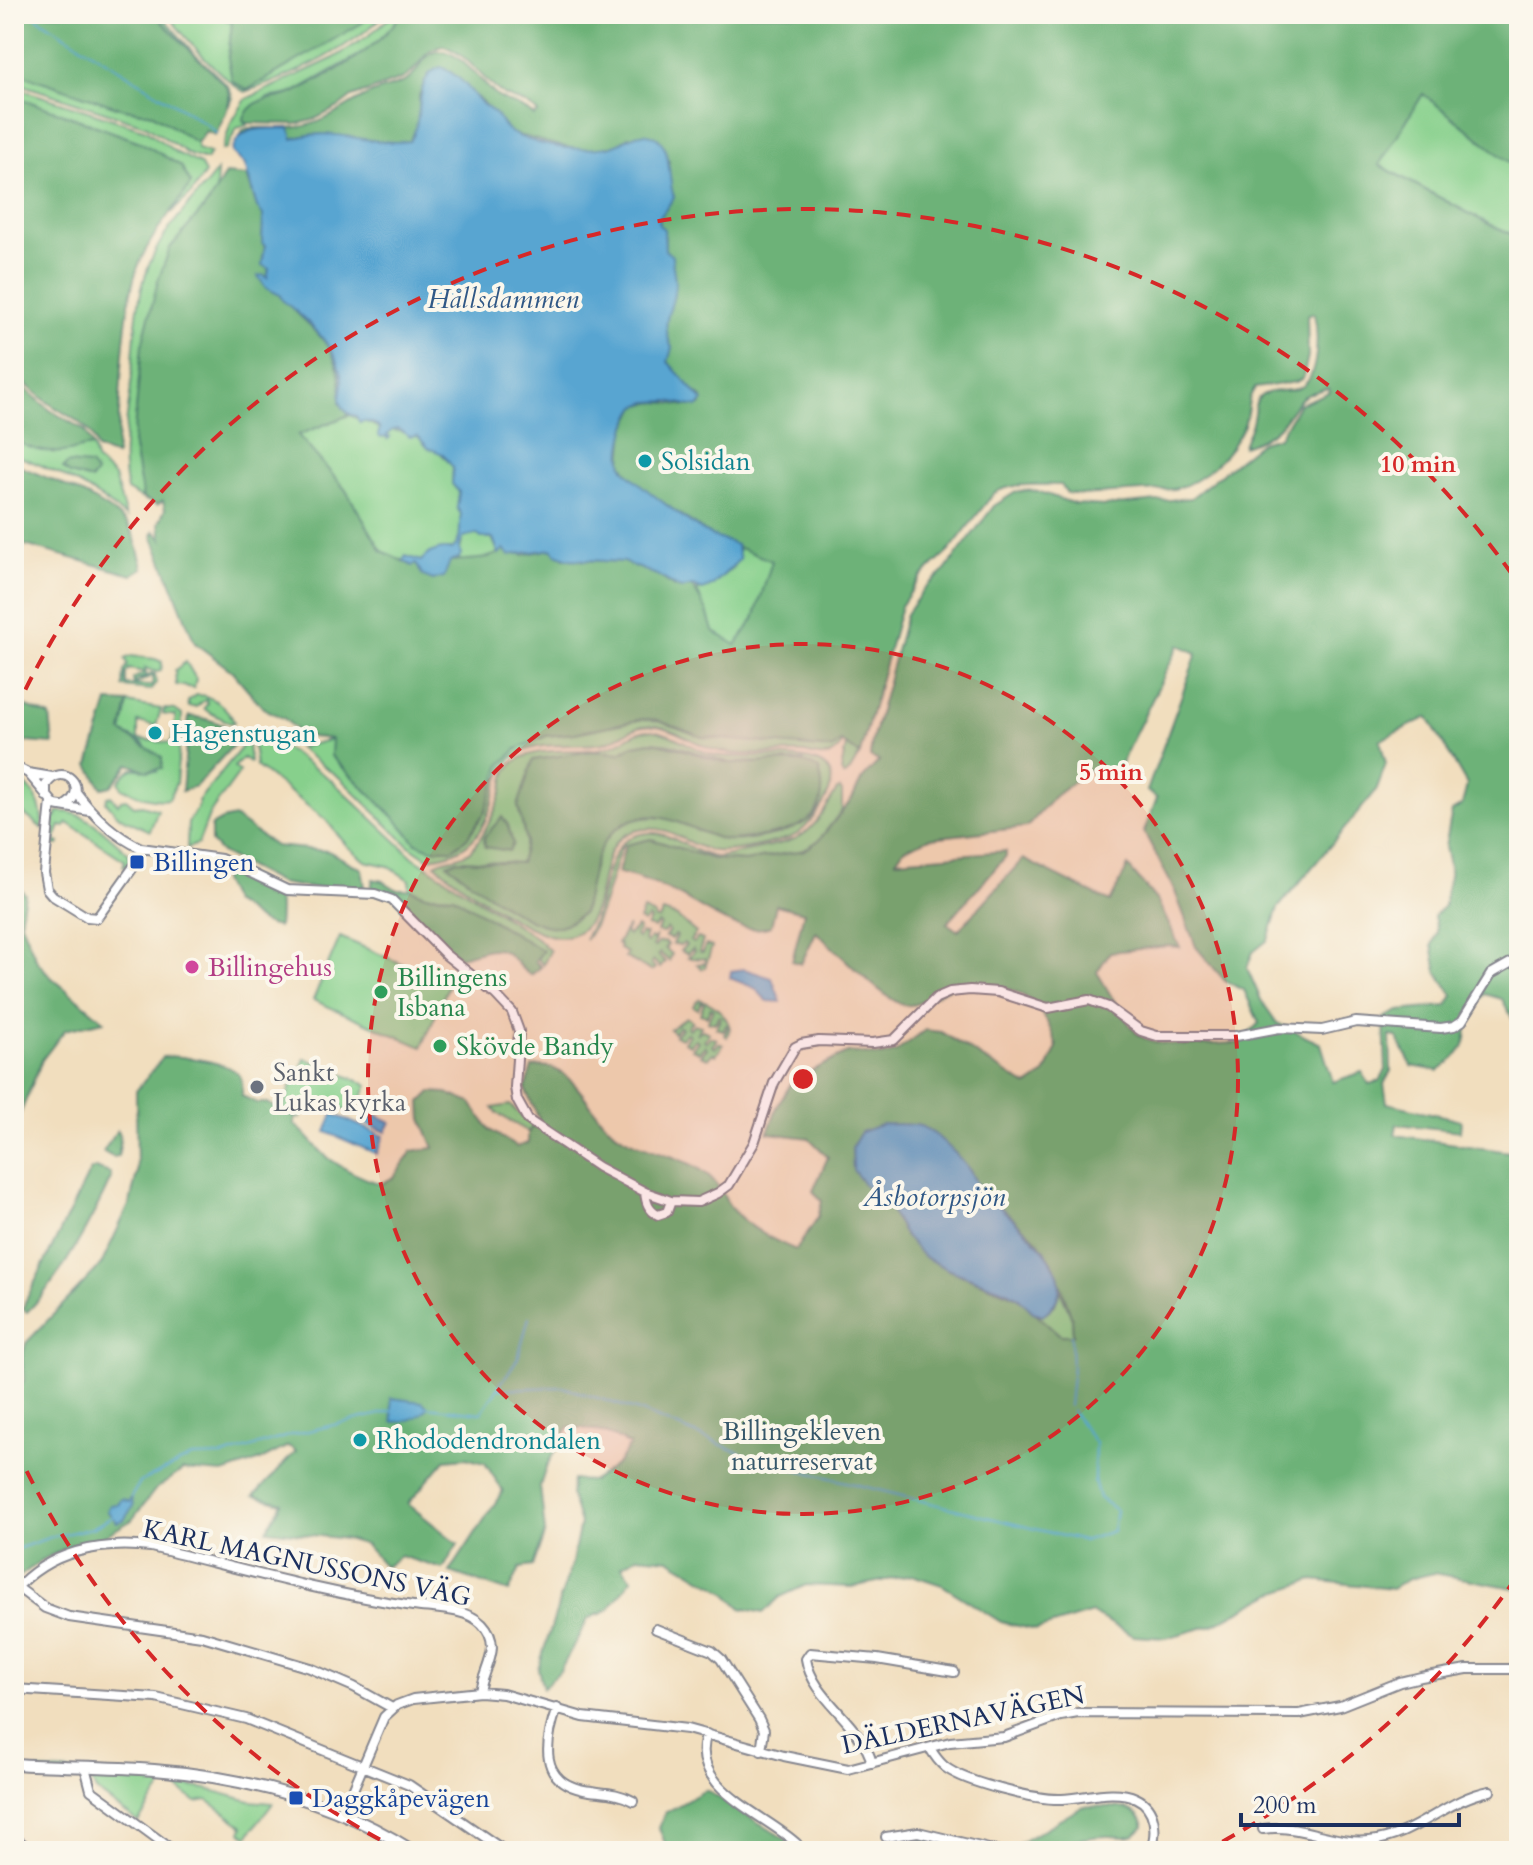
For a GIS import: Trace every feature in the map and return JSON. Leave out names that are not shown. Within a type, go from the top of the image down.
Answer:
[{"type":"street","points":[[14,766],[28,773],[69,777],[90,811],[129,843],[141,848],[230,862],[287,890],[375,894],[392,900],[446,955],[495,994],[512,1012],[519,1031],[514,1076],[517,1100],[528,1120],[598,1167],[645,1192],[671,1201],[698,1202],[729,1185],[754,1143],[774,1083],[795,1047],[819,1041],[873,1043],[894,1040],[936,998],[950,992],[998,992],[1048,1008],[1089,1000],[1108,1007],[1141,1031],[1157,1036],[1236,1036],[1279,1028],[1322,1030],[1356,1022],[1441,1028],[1462,1021],[1491,974],[1519,958]]},
{"type":"street","points":[[28,773],[49,799],[90,811]]},
{"type":"street","points":[[53,777],[46,785],[49,799],[44,873],[47,889],[53,896],[87,917],[97,918],[137,862],[141,848]]},
{"type":"street","points":[[66,805],[73,800],[76,792]]},
{"type":"street","points":[[645,1192],[651,1211],[658,1215],[667,1212],[671,1201]]},
{"type":"street","name":"KARL MAGNUSSONS VÄG","points":[[16,1589],[51,1561],[70,1553],[90,1547],[130,1544],[353,1596],[464,1614],[481,1623],[492,1640],[492,1659],[480,1692]]},
{"type":"street","points":[[16,1589],[45,1608],[69,1617],[202,1636],[310,1668],[392,1708],[384,1717],[362,1764],[343,1813]]},
{"type":"street","points":[[656,1629],[702,1645],[721,1659],[764,1730],[761,1751]]},
{"type":"street","points":[[872,1763],[863,1741],[812,1677],[806,1659],[810,1653],[877,1659],[954,1672]]},
{"type":"street","name":"DÄLDERNAVÄGEN","points":[[392,1708],[413,1699],[480,1692],[503,1694],[600,1720],[687,1729],[761,1751],[836,1768],[860,1767],[950,1742],[1004,1737],[1078,1713],[1163,1711],[1275,1715],[1317,1712],[1421,1677],[1467,1669],[1519,1669]]},
{"type":"street","points":[[14,1689],[120,1694],[190,1704],[257,1723],[362,1764],[421,1792],[505,1851]]},
{"type":"street","points":[[557,1708],[547,1741],[547,1753],[554,1773],[571,1786],[622,1795],[633,1801]]},
{"type":"street","points":[[707,1734],[702,1745],[703,1756],[713,1778],[731,1796],[797,1844]]},
{"type":"street","points":[[930,1748],[942,1764],[958,1774],[1028,1796],[1063,1799],[1116,1794],[1137,1798],[1151,1813],[1154,1824],[1150,1851]]},
{"type":"street","points":[[14,1764],[154,1770],[209,1776],[257,1786],[343,1813],[409,1850]]},
{"type":"street","points":[[85,1767],[91,1790],[174,1851]]},
{"type":"street","points":[[1263,1829],[1279,1826],[1368,1846],[1414,1828],[1470,1795],[1490,1791]]},
{"type":"street","points":[[886,1837],[918,1832],[997,1851]]},
{"type":"street","points":[[14,1838],[33,1851]]},
{"type":"street","points":[[1506,1851],[1519,1840]]},
{"type":"green space","points":[[14,14],[154,14],[227,87],[228,106],[215,135],[206,131],[197,143],[153,114],[120,108],[18,73],[14,70]]},
{"type":"green space","points":[[154,14],[160,14],[228,86],[233,98],[228,107],[231,95],[227,87]]},
{"type":"green space","points":[[167,14],[213,14],[232,22],[228,58],[262,82],[372,14],[386,14],[355,39],[320,60],[245,92],[215,68]]},
{"type":"green space","points":[[213,14],[372,14],[362,23],[247,90],[232,81],[228,58],[232,22]]},
{"type":"green space","points":[[394,14],[401,14],[391,30],[364,52],[291,94],[267,98],[243,120],[247,125],[237,128],[226,149],[222,150],[231,123],[246,99],[334,58]]},
{"type":"green space","name":"Billingekleven naturreservat","points":[[401,14],[1519,14],[1519,170],[1423,94],[1379,165],[1498,229],[1519,237],[1519,1031],[1502,999],[1485,994],[1466,1023],[1464,1046],[1439,1071],[1412,1066],[1397,1037],[1390,1036],[1391,1071],[1384,1084],[1387,1103],[1461,1120],[1460,1131],[1397,1124],[1395,1135],[1509,1152],[1519,1160],[1519,1589],[1434,1573],[1409,1579],[1392,1589],[1313,1580],[1271,1594],[1213,1625],[1166,1638],[1134,1636],[1092,1613],[1036,1630],[1001,1622],[942,1585],[912,1575],[852,1587],[806,1585],[780,1597],[763,1613],[741,1608],[725,1592],[669,1559],[638,1556],[622,1566],[632,1579],[608,1610],[588,1619],[560,1671],[543,1688],[538,1669],[572,1562],[580,1524],[571,1495],[573,1480],[593,1481],[618,1463],[630,1445],[584,1428],[568,1428],[546,1467],[540,1486],[545,1532],[533,1566],[520,1568],[509,1592],[450,1572],[503,1491],[485,1463],[466,1458],[445,1460],[408,1504],[458,1544],[443,1569],[400,1556],[385,1567],[366,1545],[346,1539],[267,1530],[282,1503],[254,1496],[296,1451],[288,1446],[261,1460],[223,1473],[183,1470],[155,1490],[132,1520],[99,1539],[68,1547],[40,1561],[14,1581],[14,1397],[24,1380],[22,1358],[26,1343],[101,1265],[130,1203],[137,1173],[136,1091],[163,1057],[204,1060],[226,1066],[240,1076],[242,1096],[257,1103],[267,1103],[296,1118],[294,1124],[327,1157],[353,1173],[381,1184],[394,1177],[412,1151],[434,1148],[422,1119],[421,1102],[431,1092],[447,1093],[471,1103],[490,1130],[517,1147],[528,1143],[528,1132],[539,1119],[525,1089],[532,1067],[545,1066],[566,1076],[616,1133],[698,1168],[713,1179],[731,1207],[748,1223],[796,1250],[818,1217],[822,1201],[813,1191],[828,1157],[809,1138],[768,1133],[777,1107],[793,1080],[849,1052],[882,1056],[896,1052],[925,1030],[941,1032],[1027,1086],[1045,1074],[1057,1047],[1047,1021],[1023,995],[998,987],[962,984],[915,1004],[901,1004],[870,982],[816,932],[801,964],[792,961],[804,912],[776,905],[771,926],[759,929],[735,925],[663,888],[618,873],[625,845],[651,839],[713,859],[745,861],[805,850],[819,840],[852,799],[862,779],[879,761],[870,757],[872,741],[906,614],[925,588],[943,573],[994,506],[1016,492],[1028,490],[1075,504],[1104,506],[1191,498],[1261,442],[1279,437],[1299,404],[1330,392],[1329,388],[1304,396],[1273,431],[1243,446],[1259,398],[1271,392],[1299,388],[1311,375],[1317,343],[1314,313],[1307,316],[1308,356],[1303,378],[1296,382],[1255,388],[1238,436],[1224,456],[1196,480],[1174,489],[1081,495],[1067,493],[1061,485],[1018,486],[994,493],[949,551],[921,577],[901,606],[860,754],[841,742],[832,749],[702,737],[657,720],[643,719],[546,736],[517,749],[501,764],[485,812],[467,838],[453,849],[430,849],[416,843],[396,819],[331,756],[332,739],[302,736],[285,719],[263,708],[233,672],[195,643],[152,535],[154,531],[162,539],[159,523],[165,509],[163,501],[157,505],[143,499],[133,442],[142,345],[170,248],[210,201],[225,174],[247,176],[257,207],[264,215],[262,264],[269,269],[265,278],[317,333],[336,362],[340,403],[349,415],[298,435],[345,489],[382,551],[413,566],[416,564],[433,580],[450,561],[485,558],[504,549],[524,555],[551,549],[564,558],[624,562],[657,575],[675,587],[692,586],[707,611],[713,631],[736,645],[754,619],[772,561],[713,537],[645,490],[622,463],[625,430],[637,406],[656,402],[701,405],[702,397],[668,362],[672,348],[665,320],[675,279],[659,219],[674,197],[668,184],[669,160],[629,136],[606,148],[579,149],[514,134],[449,71],[429,74],[419,95],[420,120],[410,141],[321,134],[292,139],[289,128],[317,122],[370,94],[404,82],[429,55],[440,51],[456,56],[502,99],[534,116],[538,113],[504,95],[468,61],[443,46],[429,52],[404,78],[352,97],[313,120],[297,124],[248,123],[243,120],[259,102],[295,92],[367,49]],"holes":[[[1179,645],[1197,653],[1147,791],[1157,798],[1144,832],[1174,889],[1196,947],[1225,981],[1244,990],[1259,1023],[1239,1043],[1173,1045],[1149,1040],[1134,1031],[1117,1005],[1097,972],[1110,952],[1180,947],[1158,902],[1128,866],[1110,902],[1023,859],[958,931],[947,923],[1006,856],[1006,851],[896,860],[904,849],[930,838],[1027,827],[1055,796],[1092,768],[1114,777]],[[1428,717],[1467,785],[1462,805],[1452,811],[1445,847],[1450,870],[1444,906],[1434,916],[1437,933],[1432,945],[1437,972],[1453,995],[1447,1006],[1399,1011],[1384,1018],[1386,1070],[1380,1081],[1369,1084],[1362,1072],[1333,1082],[1321,1044],[1277,1023],[1261,1000],[1247,968],[1253,952],[1268,940],[1278,908],[1376,791],[1386,764],[1380,740]],[[920,1126],[938,1138],[971,1172],[977,1185],[1037,1240],[1054,1266],[1072,1318],[1073,1335],[1060,1335],[1018,1297],[949,1270],[905,1236],[889,1208],[915,1127]]]},
{"type":"green space","points":[[14,70],[120,108],[153,114],[197,143],[197,149],[210,153],[206,160],[190,155],[147,126],[14,82]]},
{"type":"green space","points":[[14,87],[146,130],[177,153],[200,164],[205,173],[191,194],[171,213],[191,184],[181,166],[140,142],[14,96]]},
{"type":"green space","points":[[1423,93],[1519,170],[1519,237],[1498,229],[1379,165]]},
{"type":"green space","points":[[14,96],[140,142],[181,166],[191,184],[151,241],[134,279],[124,344],[116,456],[97,449],[85,428],[43,399],[14,373]]},
{"type":"green space","points":[[289,128],[250,131],[241,135],[243,130]]},
{"type":"green space","points":[[217,171],[216,190],[210,201],[170,248],[133,442],[143,499],[127,490],[124,438],[136,319],[143,285],[147,269],[167,232]]},
{"type":"green space","points":[[14,379],[50,410],[84,430],[93,447],[50,452],[14,440]]},
{"type":"green space","points":[[349,415],[380,428],[381,435],[387,439],[388,431],[392,430],[418,436],[428,448],[439,451],[453,467],[452,484],[459,492],[458,510],[461,513],[460,536],[454,549],[442,549],[421,561],[406,556],[404,561],[382,551],[345,489],[297,435]]},
{"type":"green space","points":[[14,440],[32,448],[51,451],[93,447],[96,460],[114,477],[126,517],[73,481],[14,455]]},
{"type":"green space","points":[[68,463],[90,465],[96,473],[91,480],[70,474],[63,468]]},
{"type":"green space","points":[[14,464],[79,492],[112,511],[132,532],[143,568],[132,575],[14,542]]},
{"type":"green space","points":[[470,534],[492,538],[499,554],[469,562],[458,560],[463,537]]},
{"type":"green space","points":[[736,545],[773,561],[754,619],[736,646],[713,631],[697,590],[712,585],[733,568],[739,551]]},
{"type":"green space","points":[[131,656],[162,662],[161,671],[145,668],[146,676],[135,681],[138,683],[151,673],[155,674],[156,683],[151,690],[123,687],[124,671],[128,665],[125,659]],"holes":[[[129,669],[145,672],[133,679],[134,685],[153,675],[152,686],[126,685]]]},
{"type":"green space","points":[[186,662],[196,679],[194,688],[176,685],[175,670]]},
{"type":"green space","points":[[196,695],[219,703],[234,722],[230,723],[207,711],[204,708],[208,703],[206,699],[196,707],[189,707],[188,701]]},
{"type":"green space","points":[[14,702],[50,716],[53,744],[14,741]]},
{"type":"green space","points":[[108,702],[128,703],[122,732],[162,757],[162,768],[147,771],[129,764],[111,786],[102,788],[89,765]]},
{"type":"green space","points":[[128,703],[161,709],[156,726],[138,722],[138,739],[171,743],[176,716],[163,714],[164,709],[175,710],[182,715],[176,783],[169,799],[157,800],[139,795],[122,788],[119,782],[132,769],[157,771],[144,744],[122,732]]},
{"type":"green space","points":[[189,716],[223,725],[238,740],[196,786],[182,791]]},
{"type":"green space","points":[[643,719],[831,749],[841,741],[841,746],[833,754],[824,756],[803,753],[735,754],[703,746],[662,727],[643,726],[604,743],[531,748],[504,767],[486,819],[473,839],[454,852],[427,858],[408,845],[340,778],[298,748],[333,739],[332,757],[396,819],[416,843],[494,782],[501,764],[517,749],[546,736]]},
{"type":"green space","points":[[642,731],[665,733],[715,755],[798,758],[816,762],[828,770],[831,785],[821,807],[806,826],[792,837],[770,843],[714,851],[658,829],[634,831],[621,838],[606,861],[591,918],[582,929],[569,936],[541,933],[526,926],[435,864],[465,854],[474,847],[494,812],[507,771],[517,760],[541,752],[608,747]],"holes":[[[651,742],[670,744],[730,763],[804,761],[782,833],[735,841],[714,837],[659,817],[630,822],[613,832],[596,854],[583,913],[448,864],[458,860],[520,863],[526,841],[518,806],[591,751],[620,753],[634,745]]]},
{"type":"green space","points":[[261,732],[330,779],[413,857],[537,938],[550,951],[543,965],[537,958],[542,951],[453,896],[426,895],[410,889],[409,880],[388,866],[365,861],[347,846],[326,820],[256,766],[252,738],[253,734]]},
{"type":"green space","points":[[650,742],[731,763],[787,761],[819,769],[822,786],[817,810],[799,826],[786,831],[739,840],[721,839],[669,819],[643,817],[629,821],[616,829],[601,847],[583,913],[559,926],[525,918],[447,864],[458,860],[520,863],[526,841],[518,806],[533,760],[591,751],[620,753],[634,745]]},
{"type":"green space","points":[[245,743],[250,762],[243,758],[234,767],[240,772],[210,813],[198,844],[187,848],[188,823],[199,805],[198,801]]},
{"type":"green space","points":[[846,745],[860,754],[850,771],[843,776],[841,771]]},
{"type":"green space","points":[[14,775],[36,798],[43,829],[14,806]]},
{"type":"green space","points":[[840,789],[842,810],[819,840],[804,850],[745,861],[713,859],[651,839],[622,846],[601,909],[585,940],[615,853],[628,839],[641,834],[664,835],[715,857],[779,844],[801,836],[809,829]]},
{"type":"green space","points":[[111,796],[118,804],[126,799],[134,806],[158,810],[150,831],[118,816],[106,802],[107,797]]},
{"type":"green space","points":[[57,812],[78,815],[96,825],[129,854],[126,867],[123,866],[125,861],[68,823],[65,827],[60,826],[54,841],[58,845],[52,845]]},
{"type":"green space","points":[[234,817],[275,846],[328,851],[362,869],[365,887],[311,888],[279,883],[221,853],[211,842],[211,826]]},
{"type":"green space","points":[[502,817],[508,825],[513,844],[509,851],[485,847],[484,837]]},
{"type":"green space","points":[[246,873],[271,888],[278,898],[278,927],[259,921],[232,902],[222,881],[223,875]]},
{"type":"green space","points":[[373,879],[396,889],[453,896],[543,951],[535,961],[541,967],[531,975],[506,953],[493,949],[459,957],[397,898],[371,888]]},
{"type":"green space","points":[[14,882],[25,894],[20,921],[37,961],[51,977],[104,1021],[65,1030],[42,1060],[14,1129]]},
{"type":"green space","points":[[643,910],[654,915],[655,919],[659,919],[663,912],[677,917],[696,933],[690,941],[703,940],[699,952],[703,953],[706,945],[712,947],[705,967],[702,969],[697,964],[705,963],[705,959],[688,958],[693,949],[687,954],[680,951],[686,945],[684,943],[680,946],[673,944],[677,936],[672,939],[665,937],[669,931],[657,932],[660,924],[654,928],[647,926],[648,918],[644,923],[639,920]]},
{"type":"green space","points":[[628,926],[625,933],[628,935],[637,927],[635,936],[638,938],[641,933],[646,933],[644,941],[647,943],[650,938],[655,938],[653,946],[664,942],[668,945],[665,948],[672,954],[669,961],[660,953],[658,955],[665,962],[660,968],[653,960],[651,963],[655,968],[651,971],[625,957],[627,953],[617,944]]},
{"type":"green space","name":"Billingens Isbana","points":[[340,937],[449,984],[422,1047],[313,1000]]},
{"type":"green space","points":[[699,999],[722,1013],[730,1028],[727,1037],[724,1035],[728,1026],[723,1030],[716,1028],[721,1017],[718,1016],[715,1023],[708,1021],[713,1009],[710,1008],[707,1016],[700,1014],[704,1003],[701,1002],[698,1009],[693,1006]]},
{"type":"green space","points":[[686,1017],[692,1021],[687,1027],[689,1029],[694,1024],[701,1026],[696,1034],[702,1030],[709,1033],[704,1040],[706,1042],[710,1037],[717,1039],[712,1046],[715,1048],[719,1043],[723,1045],[716,1055],[713,1053],[708,1058],[701,1055],[707,1048],[705,1046],[699,1052],[692,1049],[698,1041],[695,1039],[690,1045],[684,1042],[689,1035],[687,1033],[682,1038],[675,1036],[681,1028],[678,1027],[674,1033],[670,1029]]},
{"type":"green space","points":[[305,1058],[368,1085],[355,1114],[317,1100],[304,1104],[300,1118],[282,1112],[292,1082],[295,1083]]},
{"type":"green space","points":[[510,1105],[533,1126],[528,1132],[493,1108]]},
{"type":"green space","points":[[117,1130],[120,1146],[118,1156],[113,1157],[103,1152]]},
{"type":"green space","points":[[95,1168],[110,1173],[111,1178],[103,1195],[63,1267],[27,1312],[23,1309],[25,1302],[90,1171]]},
{"type":"green space","points":[[1060,1290],[1072,1318],[1073,1335],[1060,1335],[1033,1312],[1043,1315],[1055,1305]]},
{"type":"green space","points":[[14,1769],[77,1772],[79,1773],[14,1776]]},
{"type":"green space","points":[[90,1774],[202,1780],[201,1783]]},
{"type":"green space","points":[[90,1778],[166,1782],[138,1822],[96,1791]]},
{"type":"green space","points":[[172,1784],[273,1803],[248,1836],[241,1832],[243,1826],[207,1800],[196,1802]]},
{"type":"green space","points":[[706,1790],[785,1839],[795,1851],[668,1851],[659,1828],[665,1813]]},
{"type":"green space","points":[[1084,1806],[1128,1810],[1141,1818],[1144,1826],[1128,1837],[1096,1837],[1006,1851]]},
{"type":"green space","points":[[926,1837],[987,1851],[892,1851],[894,1846],[913,1844]]},
{"type":"water","name":"Hållsdammen","points":[[441,67],[462,81],[507,129],[523,138],[554,146],[593,149],[648,134],[664,147],[674,197],[659,219],[659,225],[664,229],[665,250],[672,256],[675,279],[667,321],[672,348],[668,362],[703,401],[697,407],[669,401],[647,402],[637,406],[624,435],[622,459],[627,472],[664,503],[705,532],[736,545],[740,559],[712,586],[703,590],[692,586],[681,589],[624,562],[569,559],[552,549],[509,555],[504,549],[499,554],[493,538],[481,538],[477,534],[463,537],[459,548],[461,554],[450,561],[444,577],[433,580],[423,576],[416,564],[413,566],[404,561],[405,556],[421,561],[435,551],[451,550],[458,543],[461,514],[457,508],[459,492],[452,484],[453,468],[443,454],[428,448],[418,436],[410,437],[398,429],[387,435],[390,437],[388,439],[381,438],[378,435],[380,428],[375,424],[360,423],[356,416],[343,408],[339,368],[328,345],[280,295],[266,288],[258,276],[267,278],[269,269],[262,265],[265,246],[262,243],[263,215],[257,207],[245,165],[232,152],[240,137],[247,132],[263,129],[290,128],[293,139],[322,134],[410,141],[417,121],[422,88],[432,72]]},
{"type":"water","points":[[744,969],[772,978],[781,1002],[767,1001],[755,988],[730,978],[731,971]]},
{"type":"water","points":[[370,1112],[391,1122],[386,1132],[365,1123]]},
{"type":"water","points":[[333,1114],[384,1136],[377,1154],[326,1132]]},
{"type":"water","name":"Åsbotorpsjön","points":[[883,1124],[916,1125],[932,1133],[960,1159],[979,1187],[1041,1246],[1060,1282],[1057,1299],[1043,1315],[1033,1312],[1007,1291],[949,1270],[924,1257],[905,1236],[889,1208],[853,1170],[852,1147],[861,1132]]},
{"type":"water","points":[[391,1398],[422,1402],[428,1407],[413,1419],[393,1422]]},
{"type":"water","points":[[131,1497],[133,1506],[124,1520],[117,1522],[107,1511],[110,1505],[119,1504],[123,1499],[129,1502]]},
{"type":"waterway","points":[[31,14],[216,133]]},
{"type":"waterway","points":[[427,1407],[481,1413],[518,1358],[529,1317]]},
{"type":"waterway","points":[[1069,1406],[1071,1335]]},
{"type":"waterway","points":[[497,1389],[563,1387],[642,1412],[758,1460],[1083,1541],[1113,1531],[1116,1510],[1099,1498],[1094,1480],[1095,1443],[1072,1411]]},
{"type":"waterway","points":[[131,1497],[140,1482],[192,1457],[223,1456],[291,1435],[393,1411]]},
{"type":"waterway","points":[[14,1550],[51,1537],[92,1528],[114,1516]]},
{"type":"place","name":"Solsidan","points":[[645,461]]},
{"type":"place","name":"Hagenstugan","points":[[155,733]]},
{"type":"place","name":"Billingen","points":[[137,862]]},
{"type":"place","name":"Billingehus","points":[[192,967]]},
{"type":"place","name":"Billingens Isbana","points":[[381,992]]},
{"type":"place","name":"Skövde Bandy","points":[[440,1046]]},
{"type":"place","name":"Sankt Lukas kyrka","points":[[257,1087]]},
{"type":"place","name":"Rhododendrondalen","points":[[360,1440]]},
{"type":"place","name":"Daggkåpevägen","points":[[296,1798]]}]
